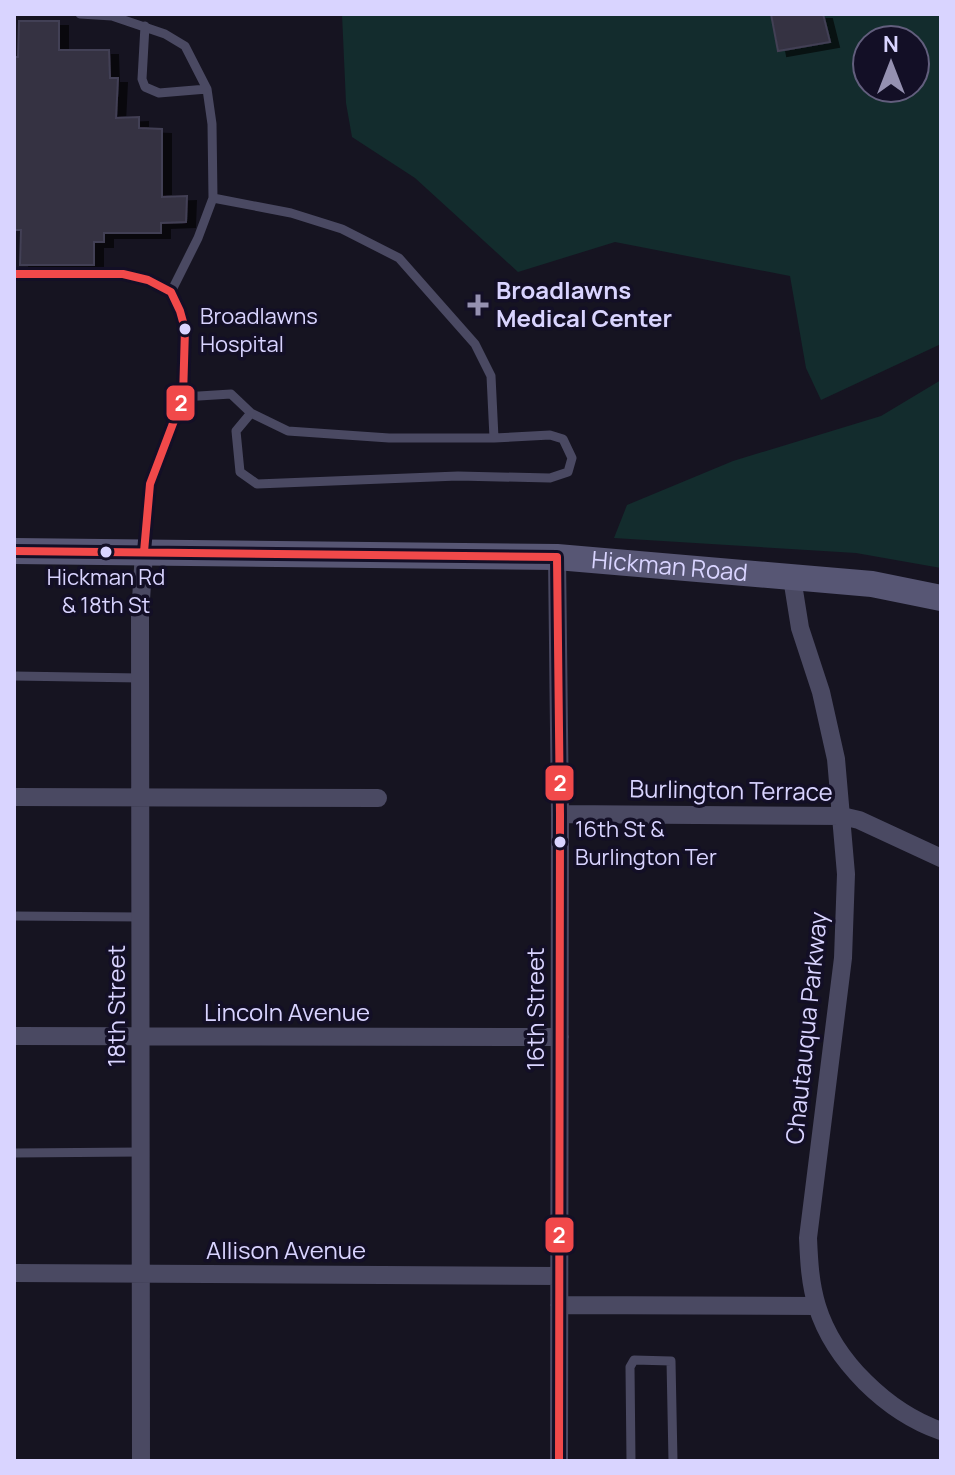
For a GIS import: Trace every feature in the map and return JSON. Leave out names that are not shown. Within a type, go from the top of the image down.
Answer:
[{"type":"main road","name":"Hickman Road","points":[[14,551],[557,557],[872,584],[941,598]]},
{"type":"street","name":"18th Street","points":[[141,1461],[140,616],[144,552]]},
{"type":"street","name":"16th Street","points":[[557,557],[560,814],[559,1461]]},
{"type":"street","name":"Chautauqua Parkway","points":[[792,578],[800,628],[821,692],[836,759],[846,874],[843,958],[808,1238],[809,1273],[824,1325],[862,1379],[897,1408],[941,1431]]},
{"type":"street","points":[[14,797],[378,798]]},
{"type":"street","name":"Burlington Terrace","points":[[560,814],[842,816],[859,820],[941,858]]},
{"type":"street","name":"Lincoln Avenue","points":[[14,1036],[560,1037]]},
{"type":"street","name":"Allison Avenue","points":[[14,1273],[559,1276]]},
{"type":"street","points":[[559,1305],[817,1306]]},
{"type":"lane","points":[[80,14],[112,16],[145,26],[185,46],[207,89],[212,124],[213,198],[198,238],[171,292]]},
{"type":"lane","points":[[145,26],[142,68],[145,87],[159,93],[207,89]]},
{"type":"lane","points":[[213,198],[291,213],[342,229],[399,258],[475,344],[491,376],[494,438]]},
{"type":"lane","points":[[14,274],[123,274],[148,280],[171,292],[180,311],[185,329],[183,397],[150,484],[144,552]]},
{"type":"lane","points":[[183,397],[231,394],[251,413],[288,431],[389,438],[550,435],[563,439],[572,458],[568,472],[550,478],[458,476],[257,484],[240,472],[236,431],[251,413]]},
{"type":"lane","points":[[14,676],[140,678]]},
{"type":"lane","points":[[14,916],[141,917]]},
{"type":"lane","points":[[14,1153],[141,1152]]},
{"type":"lane","points":[[631,1461],[630,1367],[634,1360],[671,1361],[673,1461]]},
{"type":"green space","points":[[342,14],[941,14],[941,344],[821,400],[806,368],[790,276],[615,242],[518,272],[415,178],[352,137],[346,103]]},
{"type":"green space","points":[[941,380],[941,568],[856,553],[614,538],[627,505],[733,461],[881,416]]},
{"type":"building","points":[[771,14],[823,14],[830,42],[778,51]]},
{"type":"building","points":[[19,21],[59,21],[59,50],[109,50],[110,78],[118,78],[116,118],[139,117],[139,128],[162,129],[162,197],[187,196],[186,222],[161,223],[161,233],[104,233],[104,242],[94,242],[94,265],[20,265],[21,230],[14,230],[14,57],[18,57]]},
{"type":"transit line","name":"2","points":[[14,274],[123,274],[148,280],[171,292],[180,311],[185,329],[183,397],[150,484],[144,552]]},
{"type":"transit line","name":"2","points":[[14,551],[557,557]]},
{"type":"transit line","name":"2","points":[[557,557],[560,814],[559,1461]]},
{"type":"place","name":"Broadlawns Medical Center","points":[[478,305]]},
{"type":"place","name":"Broadlawns Hospital","points":[[185,329]]},
{"type":"place","name":"Hickman Rd & 18th St","points":[[106,552]]},
{"type":"place","name":"16th St & Burlington Ter","points":[[560,842]]}]
